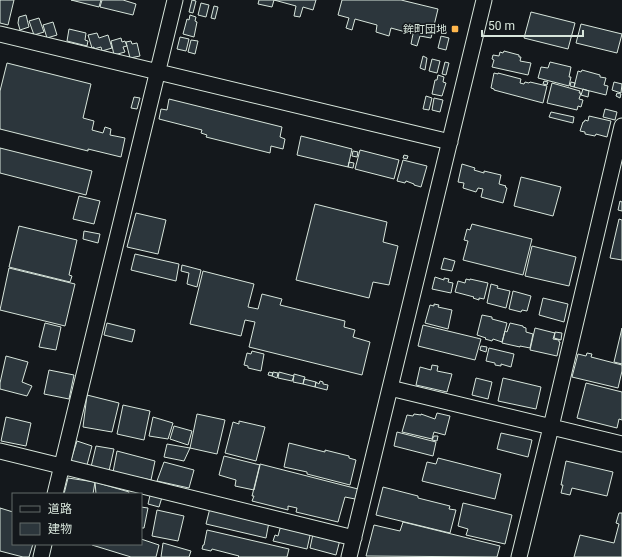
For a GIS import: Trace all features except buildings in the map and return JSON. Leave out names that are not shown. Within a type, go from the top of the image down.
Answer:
[{"type":"street","points":[[55,493],[175,0]]},
{"type":"street","points":[[349,557],[484,0]]},
{"type":"street","points":[[0,34],[450,142]]},
{"type":"street","points":[[519,557],[622,126]]},
{"type":"street","points":[[390,388],[622,444]]},
{"type":"street","points":[[0,451],[354,538]]},
{"type":"street","points":[[40,557],[44,545]]},
{"type":"place","name":"鉾町団地","points":[[455,29]]}]
